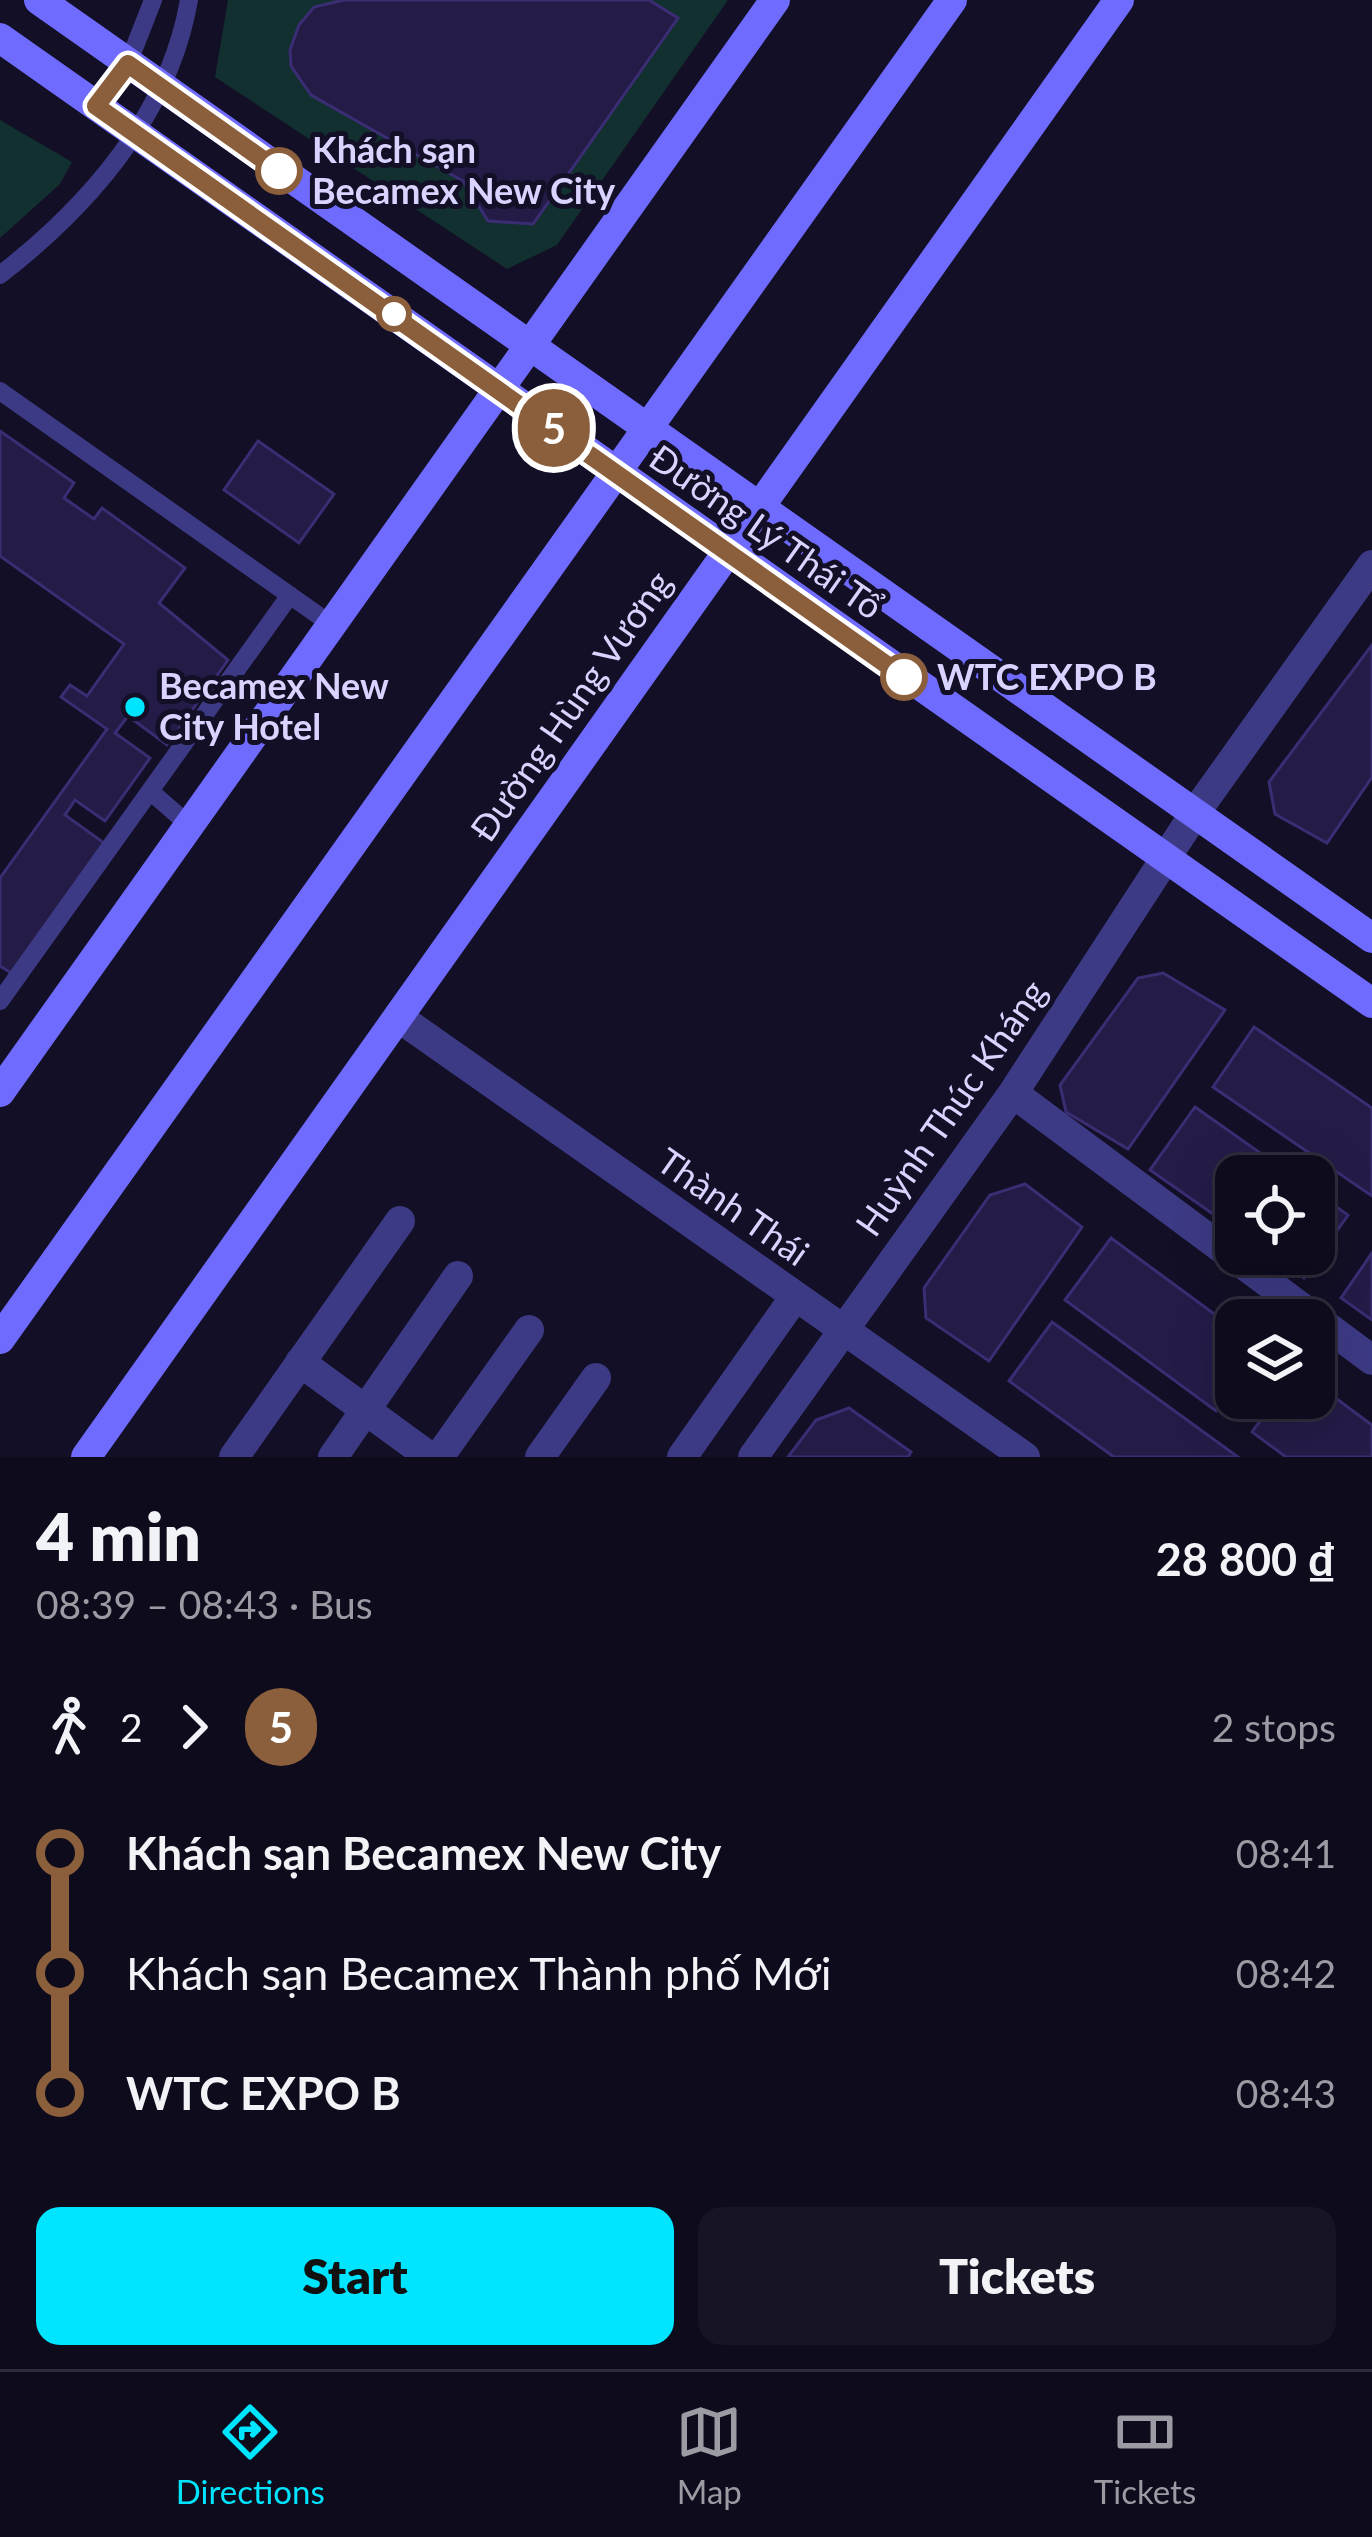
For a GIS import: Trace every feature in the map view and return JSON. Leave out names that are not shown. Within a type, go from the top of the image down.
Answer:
[{"type":"main road","name":"Đường Lý Thái Tổ","points":[[39,0],[1372,938]]},
{"type":"main road","points":[[0,1093],[776,0]]},
{"type":"main road","points":[[0,1339],[952,0]]},
{"type":"main road","name":"Đường Hùng Vương","points":[[86,1457],[1119,0]]},
{"type":"main road","name":"Đường Lý Thái Tổ","points":[[0,38],[1372,1003]]},
{"type":"street","name":"Huỳnh Thúc Kháng","points":[[753,1457],[1012,1093],[1195,813],[1368,577]]},
{"type":"street","name":"Thành Thái","points":[[398,1018],[1025,1457]]},
{"type":"street","points":[[1012,1093],[1372,1360]]},
{"type":"street","points":[[234,1457],[400,1221]]},
{"type":"street","points":[[333,1457],[458,1276]]},
{"type":"street","points":[[682,1457],[794,1298]]},
{"type":"street","points":[[300,1362],[434,1457],[529,1330]]},
{"type":"street","points":[[540,1457],[596,1378]]},
{"type":"lane","points":[[96,106],[128,64],[153,0]]},
{"type":"lane","points":[[0,274],[37,246],[138,135],[162,89],[186,2]]},
{"type":"lane","points":[[0,391],[332,625]]},
{"type":"lane","points":[[0,1001],[290,595]]},
{"type":"lane","points":[[150,791],[189,825]]},
{"type":"green space","points":[[228,0],[728,0],[557,245],[507,269],[215,77]]},
{"type":"green space","points":[[0,120],[72,162],[60,184],[0,238]]},
{"type":"building","points":[[344,0],[649,0],[678,18],[533,224],[488,221],[463,181],[311,95],[291,66],[290,50],[299,25],[314,7]]},
{"type":"building","name":"Becamex New City Hotel","points":[[0,431],[74,483],[64,498],[94,519],[102,508],[185,568],[159,603],[228,660],[167,745],[128,716],[115,733],[150,758],[105,821],[75,800],[65,815],[104,843],[11,973],[0,966],[0,878],[107,729],[61,697],[70,685],[87,696],[124,644],[0,556]]},
{"type":"building","points":[[258,441],[334,494],[299,543],[224,490]]},
{"type":"building","points":[[1372,645],[1372,777],[1327,843],[1275,814],[1269,782]]},
{"type":"building","points":[[1163,973],[1225,1010],[1128,1149],[1066,1112],[1060,1085],[1138,978]]},
{"type":"building","points":[[1254,1027],[1372,1108],[1372,1196],[1335,1171],[1335,1155],[1312,1155],[1213,1087]]},
{"type":"building","points":[[1195,1107],[1263,1155],[1215,1155],[1215,1215],[1150,1170]]},
{"type":"building","points":[[1025,1184],[1082,1227],[989,1361],[926,1318],[924,1288],[990,1195]]},
{"type":"building","points":[[1335,1206],[1348,1215],[1335,1234]]},
{"type":"building","points":[[1111,1238],[1215,1315],[1215,1410],[1065,1300]]},
{"type":"building","points":[[1372,1253],[1372,1320],[1341,1298]]},
{"type":"building","points":[[1052,1322],[1238,1457],[1114,1457],[1009,1381]]},
{"type":"building","points":[[1335,1398],[1372,1425],[1372,1457],[1286,1457],[1252,1432],[1262,1419],[1335,1419]]},
{"type":"building","points":[[849,1408],[911,1452],[908,1457],[788,1457],[816,1420]]},
{"type":"bus line","name":"5","points":[[279,171],[128,64],[96,106],[904,677]]},
{"type":"place","name":"Khách sạn Becamex New City","points":[[279,171]]},
{"type":"place","name":"WTC EXPO B","points":[[904,677]]},
{"type":"place","name":"Becamex New City Hotel","points":[[135,707]]}]
